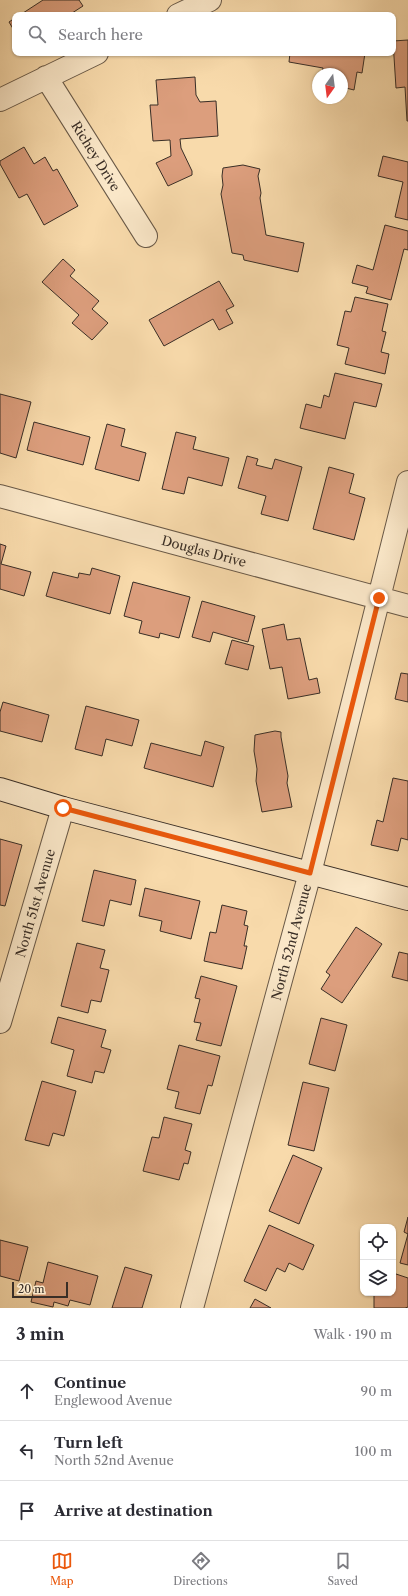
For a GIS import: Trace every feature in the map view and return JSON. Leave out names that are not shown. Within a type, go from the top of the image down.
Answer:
[{"type":"street","points":[[184,12],[210,0]]},
{"type":"street","points":[[0,100],[91,56]]},
{"type":"street","name":"Richey Drive","points":[[46,77],[146,236]]},
{"type":"street","name":"North 52nd Avenue","points":[[192,1308],[310,873],[408,482]]},
{"type":"street","name":"Douglas Drive","points":[[0,496],[408,606]]},
{"type":"street","points":[[0,789],[63,808],[408,899]]},
{"type":"street","name":"North 51st Avenue","points":[[0,1022],[63,808]]},
{"type":"building","points":[[43,0],[79,0],[83,6],[74,12],[25,12]]},
{"type":"building","points":[[12,20],[12,27],[9,22]]},
{"type":"building","points":[[408,40],[408,121],[405,87],[396,88],[394,56],[396,56],[396,41]]},
{"type":"building","points":[[290,56],[365,56],[362,73],[357,72],[354,90],[348,88],[348,68],[323,68],[289,62]]},
{"type":"building","points":[[195,77],[196,95],[200,102],[216,101],[218,136],[180,139],[181,148],[192,171],[192,175],[168,186],[156,163],[171,156],[170,140],[153,141],[150,105],[158,105],[156,80]]},
{"type":"building","points":[[24,147],[34,164],[45,157],[53,171],[57,169],[78,206],[44,225],[27,194],[19,198],[0,164],[0,161]]},
{"type":"building","points":[[383,156],[408,162],[408,220],[395,217],[403,182],[378,176]]},
{"type":"building","points":[[243,165],[260,169],[258,176],[261,193],[260,198],[266,235],[304,243],[298,272],[244,260],[243,255],[232,253],[221,194],[223,185],[223,168]]},
{"type":"building","points":[[385,225],[408,231],[408,250],[404,249],[391,300],[366,293],[368,287],[352,283],[357,265],[373,270]]},
{"type":"building","points":[[63,259],[75,270],[70,276],[99,301],[92,309],[108,323],[92,340],[72,323],[79,315],[42,282]]},
{"type":"building","points":[[219,281],[234,306],[226,310],[233,323],[219,330],[213,319],[164,346],[149,320]]},
{"type":"building","points":[[355,297],[388,304],[382,331],[386,332],[381,352],[389,354],[385,374],[345,364],[349,348],[337,345],[345,311],[351,312]]},
{"type":"building","points":[[335,373],[382,384],[376,407],[354,402],[345,439],[300,428],[306,404],[321,408],[324,395],[329,397]]},
{"type":"building","points":[[0,394],[31,402],[16,458],[0,453]]},
{"type":"building","points":[[34,422],[90,437],[83,465],[27,450]]},
{"type":"building","points":[[107,424],[125,429],[121,446],[146,453],[139,481],[95,469]]},
{"type":"building","points":[[176,432],[196,437],[193,449],[229,458],[222,486],[188,477],[184,494],[162,489]]},
{"type":"building","points":[[247,456],[258,459],[256,465],[272,469],[275,459],[302,467],[288,521],[261,514],[266,496],[238,488]]},
{"type":"building","points":[[329,467],[354,474],[349,493],[365,498],[354,540],[313,529]]},
{"type":"building","points":[[0,544],[6,546],[1,564],[31,572],[24,596],[0,589]]},
{"type":"building","points":[[92,568],[120,576],[110,614],[46,596],[53,572],[78,578],[79,573],[90,575]]},
{"type":"building","points":[[133,582],[190,597],[179,638],[160,633],[159,638],[139,633],[142,621],[124,616]]},
{"type":"building","points":[[202,601],[255,616],[248,642],[213,632],[210,642],[192,637]]},
{"type":"building","points":[[284,624],[287,640],[300,638],[309,680],[317,678],[320,693],[288,699],[282,667],[270,669],[262,629]]},
{"type":"building","points":[[232,640],[254,646],[248,670],[225,664]]},
{"type":"building","points":[[401,673],[408,674],[408,702],[395,699]]},
{"type":"building","points":[[3,702],[49,715],[42,742],[0,731],[0,712]]},
{"type":"building","points":[[86,706],[139,720],[132,746],[106,739],[102,756],[75,749]]},
{"type":"building","points":[[275,731],[281,732],[288,776],[287,783],[292,807],[262,812],[256,781],[257,769],[254,751],[255,735]]},
{"type":"building","points":[[205,741],[224,747],[213,787],[144,768],[151,743],[201,756]]},
{"type":"building","points":[[393,778],[408,781],[408,840],[401,838],[398,851],[371,845],[377,820],[383,822]]},
{"type":"building","points":[[0,839],[22,845],[5,906],[0,905]]},
{"type":"building","points":[[94,870],[136,880],[131,905],[110,900],[104,926],[82,921]]},
{"type":"building","points":[[145,888],[200,901],[191,939],[160,931],[162,921],[139,916]]},
{"type":"building","points":[[222,905],[247,911],[244,925],[248,926],[244,946],[247,946],[242,969],[204,961],[210,932],[216,933]]},
{"type":"building","points":[[356,927],[382,944],[342,1003],[321,989],[330,975],[326,972]]},
{"type":"building","points":[[77,943],[105,950],[100,968],[109,970],[101,1002],[91,1000],[88,1013],[61,1006]]},
{"type":"building","points":[[399,952],[408,954],[408,981],[392,977]]},
{"type":"building","points":[[201,976],[237,986],[221,1046],[196,1040],[201,1023],[194,1022],[200,999],[195,998]]},
{"type":"building","points":[[58,1017],[106,1030],[101,1047],[111,1050],[104,1073],[95,1071],[92,1083],[67,1076],[74,1050],[51,1043]]},
{"type":"building","points":[[321,1018],[347,1025],[335,1071],[309,1064]]},
{"type":"building","points":[[179,1045],[220,1056],[212,1086],[208,1085],[200,1114],[175,1108],[179,1092],[167,1089]]},
{"type":"building","points":[[42,1081],[76,1091],[64,1136],[53,1133],[49,1146],[25,1140]]},
{"type":"building","points":[[303,1082],[329,1088],[314,1151],[288,1145]]},
{"type":"building","points":[[164,1117],[192,1124],[185,1150],[191,1152],[188,1164],[184,1163],[179,1180],[143,1171],[152,1137],[159,1138]]},
{"type":"building","points":[[293,1155],[322,1168],[299,1224],[269,1211]]},
{"type":"building","points":[[408,1217],[408,1234],[404,1232]]},
{"type":"building","points":[[269,1225],[314,1245],[303,1270],[289,1263],[285,1272],[277,1268],[266,1291],[244,1281]]},
{"type":"building","points":[[408,1234],[408,1265],[400,1263]]},
{"type":"building","points":[[0,1240],[28,1247],[19,1281],[0,1276]]},
{"type":"building","points":[[48,1262],[98,1276],[90,1305],[70,1300],[68,1306],[54,1302],[53,1307],[31,1302],[36,1281],[43,1283]]},
{"type":"building","points":[[125,1267],[152,1275],[142,1308],[112,1308]]},
{"type":"building","points":[[396,1274],[408,1278],[408,1307],[374,1308],[374,1296],[396,1296]]},
{"type":"building","points":[[255,1299],[271,1308],[250,1308]]},
{"type":"route","points":[[63,808],[310,873],[379,598]]}]
